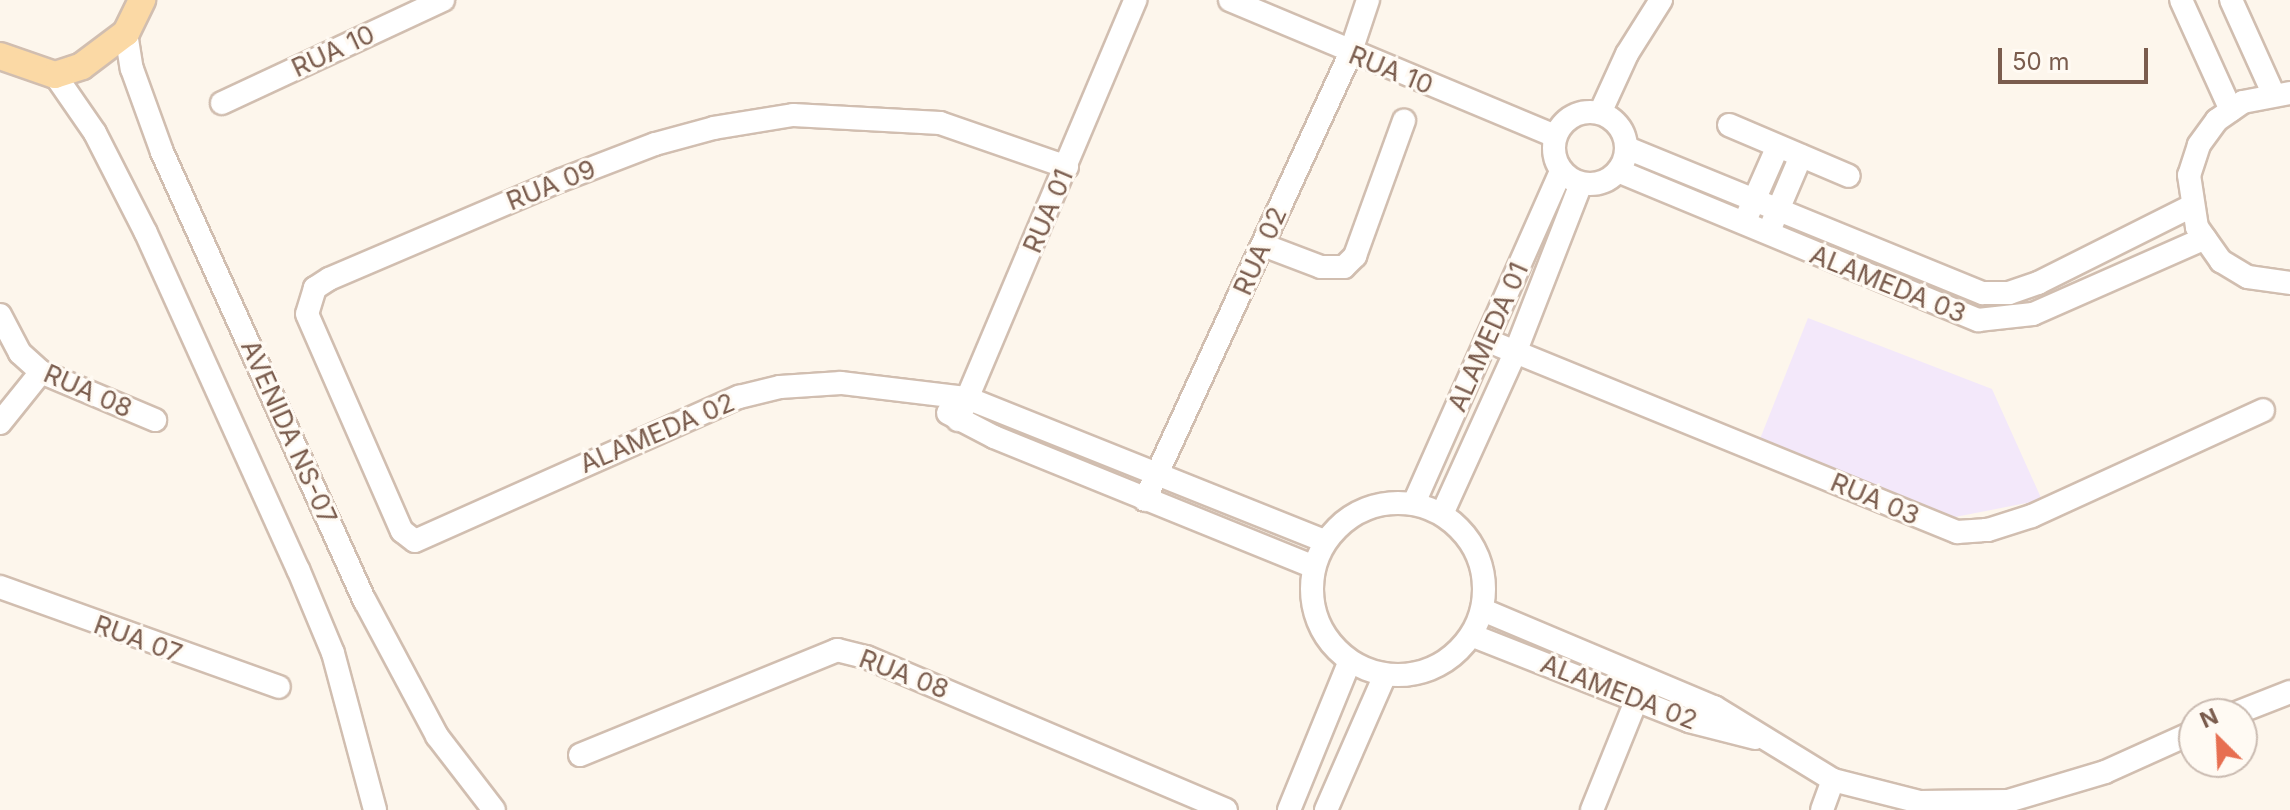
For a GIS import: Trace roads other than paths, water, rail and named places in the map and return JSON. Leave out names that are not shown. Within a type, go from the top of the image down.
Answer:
[{"type":"main road","points":[[0,56],[55,75],[106,53],[126,33],[142,0]]},
{"type":"street","name":"RUA 10","points":[[222,103],[443,0]]},
{"type":"street","name":"RUA 01","points":[[958,420],[1135,0]]},
{"type":"street","name":"RUA 10","points":[[1230,0],[1350,54],[1555,136]]},
{"type":"street","name":"RUA 02","points":[[1145,500],[1350,54],[1368,0]]},
{"type":"street","points":[[1600,113],[1627,54],[1661,0]]},
{"type":"street","points":[[2181,0],[2231,110]]},
{"type":"street","points":[[2231,0],[2282,93],[2231,110],[2199,145],[2189,175],[2190,207],[2205,238],[2221,261],[2248,277],[2290,283]]},
{"type":"street","name":"AVENIDA NS-07","points":[[126,33],[132,69],[162,152],[365,601],[437,736],[494,810]]},
{"type":"street","name":"AVENIDA NS-07","points":[[55,75],[95,133],[146,233],[298,569],[333,653],[375,810]]},
{"type":"street","points":[[1578,113],[1600,113],[1618,125],[1627,148],[1618,171],[1605,181],[1581,184],[1561,171],[1553,148],[1555,136],[1578,113]]},
{"type":"street","name":"RUA 09","points":[[410,539],[402,531],[307,314],[315,288],[329,279],[655,144],[793,115],[940,123],[1067,167]]},
{"type":"street","points":[[1263,245],[1321,267],[1344,267],[1355,256],[1404,121]]},
{"type":"street","points":[[1729,125],[1849,176]]},
{"type":"street","points":[[1743,226],[1778,146]]},
{"type":"street","name":"ALAMEDA 03","points":[[1627,148],[1946,281],[1983,293],[2009,293],[2134,238],[2190,207]]},
{"type":"street","points":[[1767,236],[1801,156]]},
{"type":"street","name":"ALAMEDA 01","points":[[1414,503],[1561,171]]},
{"type":"street","name":"ALAMEDA 03","points":[[1618,171],[1960,315],[2005,320],[2033,314],[2205,238]]},
{"type":"street","name":"ALAMEDA 01","points":[[1442,514],[1515,353],[1581,184]]},
{"type":"street","name":"RUA 08","points":[[0,315],[20,353],[41,372],[155,420]]},
{"type":"street","name":"RUA 03","points":[[1486,340],[1957,532],[1988,530],[2032,516],[2263,410]]},
{"type":"street","points":[[0,423],[41,372]]},
{"type":"street","name":"ALAMEDA 02","points":[[410,539],[431,536],[739,397],[780,387],[841,383],[967,398],[1325,541]]},
{"type":"street","name":"ALAMEDA 02","points":[[917,392],[958,420],[1145,500],[1314,567]]},
{"type":"street","points":[[1386,502],[1414,503],[1442,514],[1464,531],[1478,555],[1485,582],[1483,610],[1471,635],[1434,668],[1385,675],[1349,663],[1320,629],[1312,603],[1314,567],[1325,541],[1359,511],[1386,502]]},
{"type":"street","name":"RUA 07","points":[[0,587],[279,687]]},
{"type":"street","name":"ALAMEDA 02","points":[[1483,610],[1714,707],[1833,780],[1920,802],[2008,801],[2105,772],[2178,739]]},
{"type":"street","name":"ALAMEDA 02","points":[[1471,635],[1636,701],[1768,740]]},
{"type":"street","name":"RUA 08","points":[[580,755],[837,650],[866,657],[1226,810]]},
{"type":"street","points":[[1289,810],[1349,663]]},
{"type":"street","points":[[1326,810],[1385,675]]},
{"type":"street","points":[[1592,810],[1645,679]]},
{"type":"street","points":[[2258,705],[2290,692]]},
{"type":"street","points":[[1822,810],[1833,780]]}]
